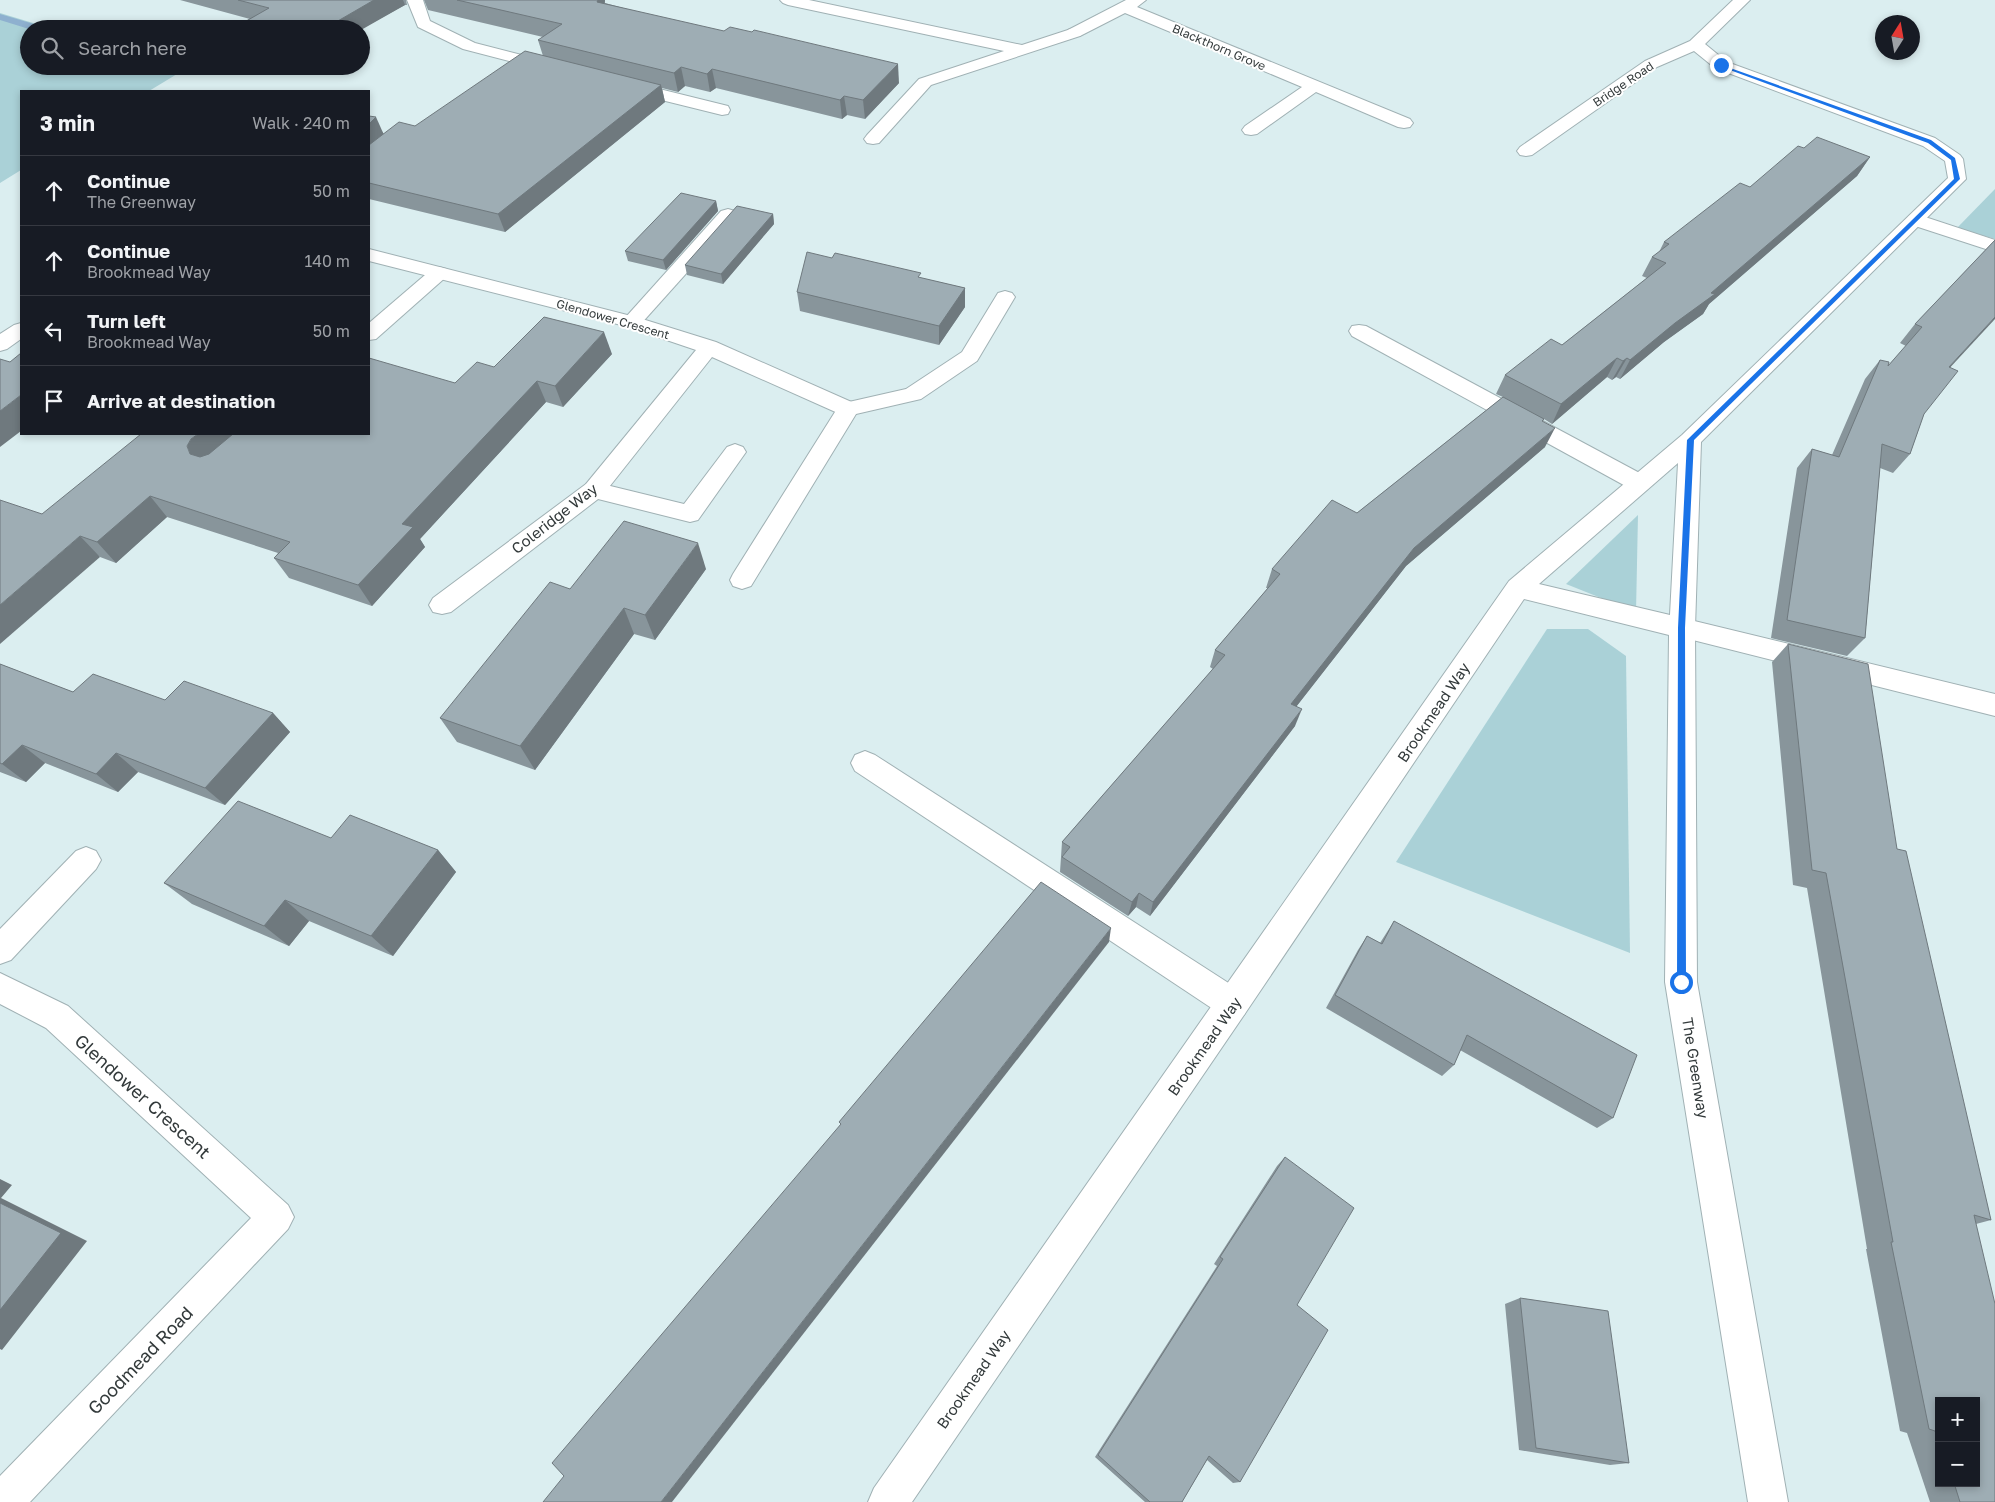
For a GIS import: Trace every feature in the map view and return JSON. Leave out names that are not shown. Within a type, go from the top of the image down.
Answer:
[{"type":"street","points":[[415,0],[423,24],[469,46],[565,71]]},
{"type":"street","points":[[788,0],[1023,50]]},
{"type":"street","name":"Bridge Road","points":[[1526,151],[1651,64],[1696,44],[1742,0]]},
{"type":"street","points":[[873,139],[925,82],[1074,33],[1131,4]]},
{"type":"street","name":"Blackthorn Grove","points":[[1131,4],[1314,86],[1404,123]]},
{"type":"street","name":"Brookmead Way","points":[[888,1502],[1518,588],[1690,440],[1957,179],[1954,159],[1929,142],[1721,65],[1696,44]]},
{"type":"street","points":[[611,82],[722,110]]},
{"type":"street","points":[[1252,130],[1314,86]]},
{"type":"street","points":[[632,322],[728,215]]},
{"type":"street","points":[[1916,220],[1995,246]]},
{"type":"street","name":"Glendower Crescent","points":[[370,255],[632,322],[709,348],[848,409]]},
{"type":"street","points":[[370,333],[439,273]]},
{"type":"street","points":[[742,580],[848,409],[913,394],[970,356],[1005,297]]},
{"type":"street","points":[[0,344],[20,330]]},
{"type":"street","points":[[1359,331],[1639,484]]},
{"type":"street","name":"Coleridge Way","points":[[442,604],[594,490],[709,348]]},
{"type":"street","points":[[1682,628],[1690,440]]},
{"type":"street","points":[[594,490],[690,514],[735,452]]},
{"type":"street","points":[[1518,588],[1995,705]]},
{"type":"street","name":"The Greenway","points":[[1682,628],[1681,982],[1768,1502]]},
{"type":"street","points":[[865,763],[1233,1004]]},
{"type":"street","points":[[0,950],[86,860]]},
{"type":"street","name":"Glendower Crescent","points":[[0,988],[57,1017],[276,1217]]},
{"type":"street","name":"Goodmead Road","points":[[3,1502],[276,1217]]},
{"type":"shaded area","points":[[0,13],[23,20],[20,20],[20,75],[175,75],[151,90],[20,90],[20,171],[0,183]]},
{"type":"shaded area","points":[[1995,189],[1995,239],[1957,228]]},
{"type":"shaded area","points":[[1638,515],[1636,612],[1566,584]]},
{"type":"shaded area","points":[[1547,629],[1588,629],[1626,656],[1630,953],[1396,862]]},
{"type":"building","points":[[238,0],[374,0],[340,20],[248,20],[269,8]]},
{"type":"building","points":[[457,0],[598,0],[597,2],[724,31],[730,27],[752,32],[754,30],[898,64],[863,100],[844,96],[840,100],[712,69],[707,74],[681,67],[674,73],[538,40],[562,24]]},
{"type":"building","points":[[525,51],[661,85],[498,214],[370,183],[370,144],[399,122],[415,126]]},
{"type":"building","points":[[370,116],[376,117],[370,123]]},
{"type":"building","points":[[1817,137],[1870,157],[1711,293],[1715,294],[1675,323],[1630,360],[1627,358],[1623,361],[1617,358],[1561,404],[1505,375],[1551,339],[1562,345],[1666,263],[1652,257],[1669,244],[1664,242],[1740,183],[1750,187],[1798,146],[1804,148]]},
{"type":"building","points":[[681,193],[716,201],[663,260],[625,251]]},
{"type":"building","points":[[737,206],[773,214],[721,274],[685,265]]},
{"type":"building","points":[[1995,240],[1995,317],[1949,367],[1958,371],[1924,414],[1910,454],[1882,444],[1865,638],[1787,620],[1812,449],[1839,457],[1880,360],[1889,362],[1888,366],[1922,327],[1915,324]]},
{"type":"building","points":[[807,252],[832,258],[835,253],[921,273],[918,277],[965,288],[939,326],[797,292]]},
{"type":"building","points":[[544,317],[604,332],[555,386],[537,381],[402,524],[413,527],[358,585],[274,558],[290,542],[150,496],[97,542],[80,536],[0,605],[0,500],[42,514],[140,435],[197,435],[191,439],[187,446],[190,454],[200,457],[209,454],[232,435],[370,435],[370,358],[455,383],[477,362],[494,367]]},
{"type":"building","points":[[20,354],[20,396],[0,411],[0,359],[10,362]]},
{"type":"building","points":[[1503,397],[1544,419],[1542,421],[1555,428],[1414,548],[1291,704],[1302,709],[1153,902],[1139,893],[1132,902],[1062,857],[1070,847],[1062,842],[1225,655],[1215,650],[1280,574],[1272,569],[1332,500],[1357,513]]},
{"type":"building","points":[[624,521],[698,543],[645,615],[624,608],[520,746],[440,718],[550,582],[570,589]]},
{"type":"building","points":[[1788,644],[1868,664],[1897,849],[1906,851],[1991,1220],[1974,1215],[1995,1304],[1995,1502],[1960,1502],[1955,1487],[1980,1487],[1980,1397],[1935,1397],[1935,1431],[1929,1429],[1891,1242],[1893,1242],[1826,873],[1812,870]]},
{"type":"building","points":[[0,664],[73,692],[93,674],[165,700],[184,681],[273,713],[205,788],[116,753],[96,774],[22,745],[2,764],[0,763]]},
{"type":"building","points":[[238,801],[331,838],[350,815],[438,850],[371,936],[285,900],[264,926],[164,883]]},
{"type":"building","points":[[1041,882],[1111,928],[661,1502],[543,1502],[564,1476],[552,1463],[841,1124],[839,1122]]},
{"type":"building","points":[[1394,921],[1637,1055],[1613,1118],[1467,1035],[1454,1065],[1335,995],[1367,936],[1382,944]]},
{"type":"building","points":[[1285,1157],[1354,1208],[1297,1305],[1328,1330],[1240,1482],[1209,1456],[1182,1502],[1150,1502],[1098,1455],[1223,1259],[1220,1257]]},
{"type":"building","points":[[0,1203],[61,1233],[0,1310]]},
{"type":"building","points":[[1520,1298],[1608,1311],[1629,1463],[1536,1448]]},
{"type":"waterway","points":[[0,17],[20,23]]},
{"type":"route","points":[[1681,982],[1682,628],[1690,440],[1957,179],[1954,159],[1929,142],[1721,65]]}]
